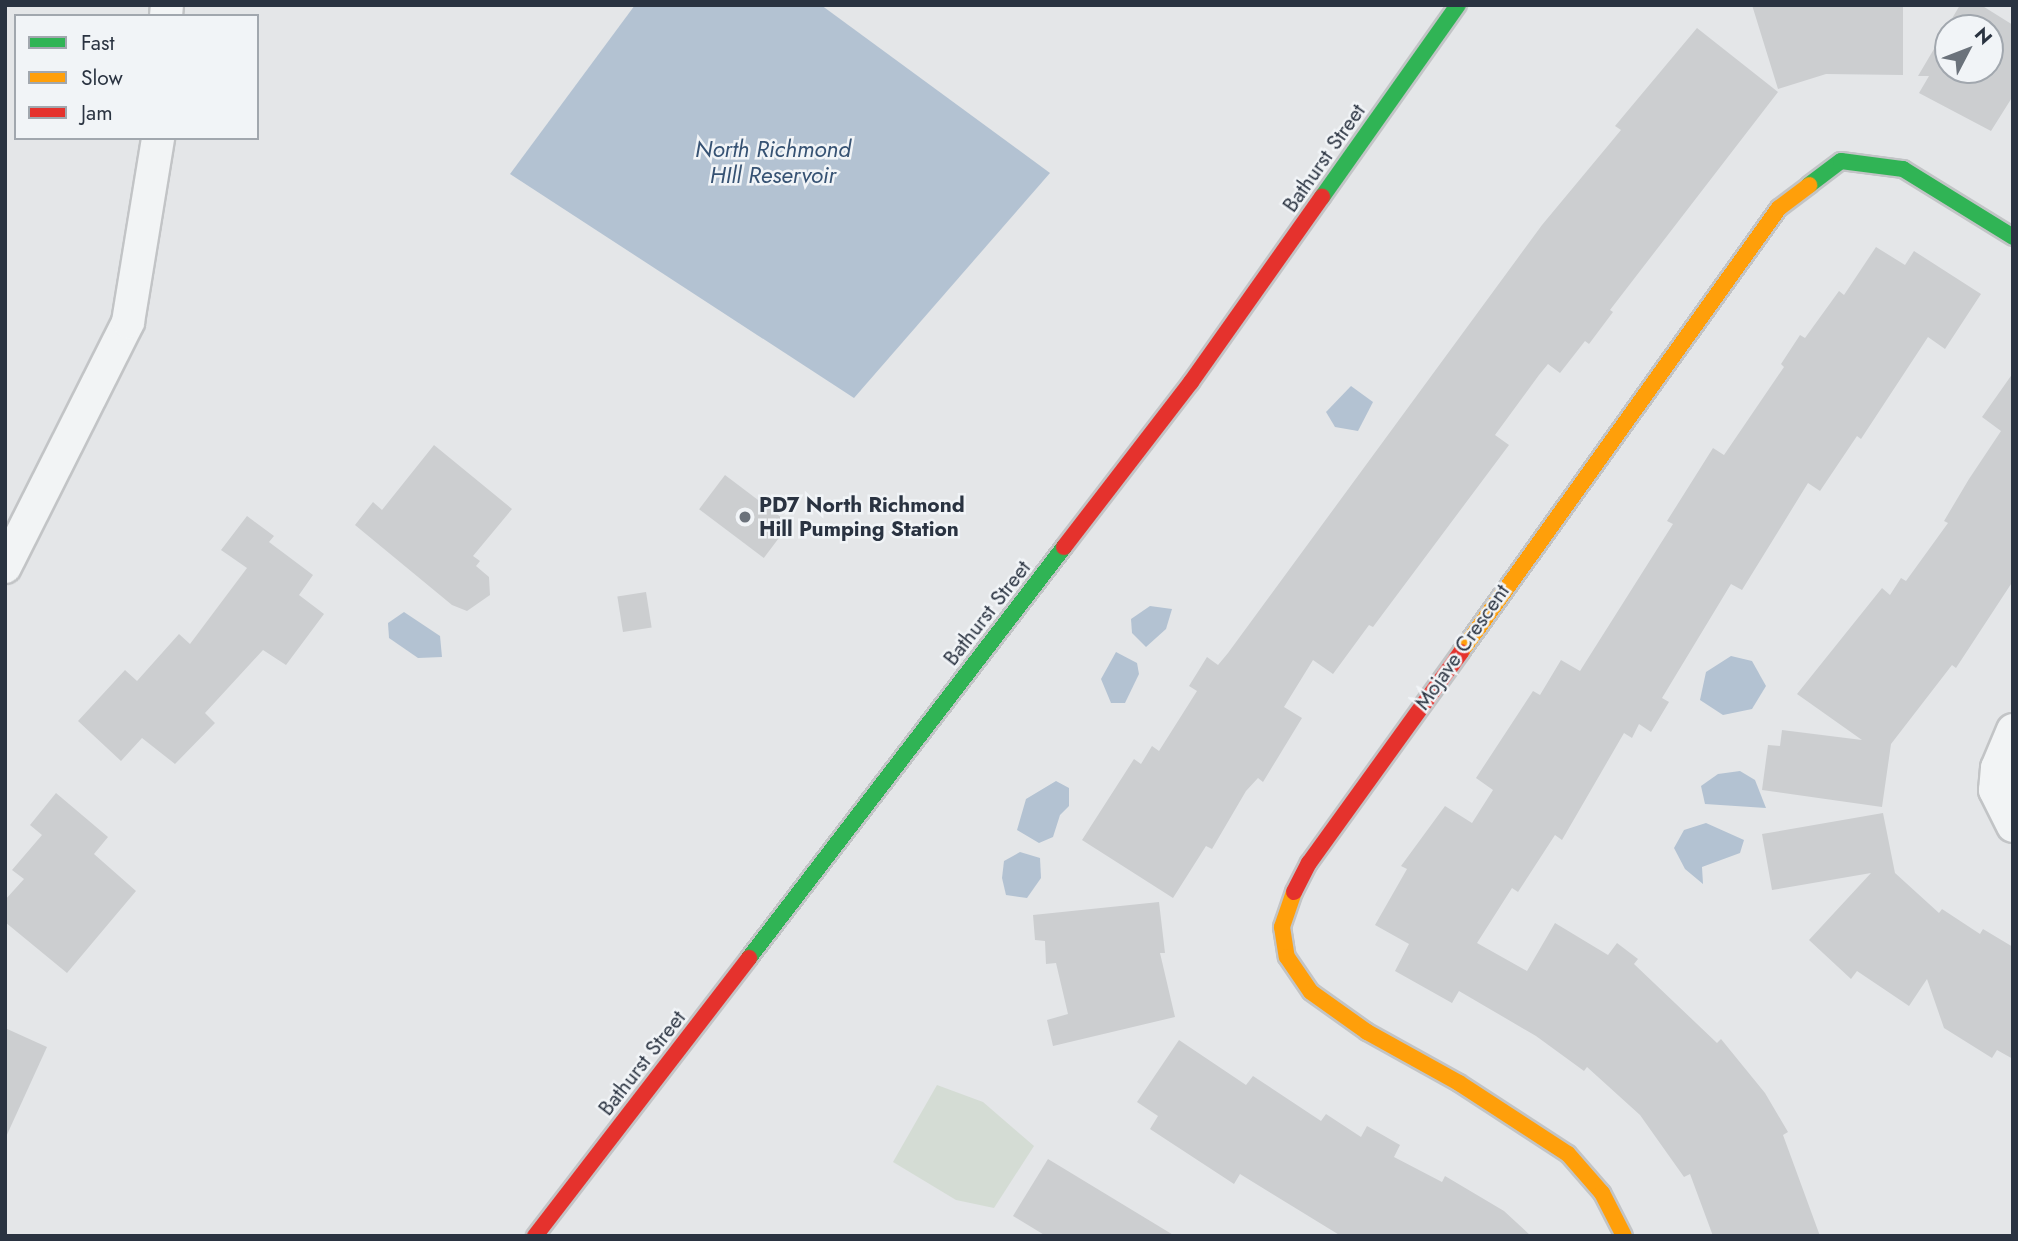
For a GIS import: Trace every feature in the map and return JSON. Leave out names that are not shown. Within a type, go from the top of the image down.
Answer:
[{"type":"street","name":"Bathurst Street","points":[[535,1236],[1191,382],[1458,5]]},
{"type":"street","points":[[5,567],[128,322],[158,140]]},
{"type":"street","name":"Mojave Crescent","points":[[1624,1236],[1602,1193],[1568,1154],[1459,1083],[1367,1032],[1311,992],[1287,957],[1282,927],[1291,898],[1309,863],[1779,208],[1841,160],[1870,163],[1903,169],[2013,237]]},
{"type":"street","points":[[2013,730],[1997,768],[1995,790],[2013,826]]},
{"type":"shaded area","points":[[937,1085],[983,1102],[1034,1146],[994,1208],[956,1200],[893,1162]]},
{"type":"water","name":"North Richmond HIll Reservoir","points":[[635,5],[821,5],[1050,173],[854,398],[510,174]]},
{"type":"water","points":[[1351,386],[1373,402],[1358,431],[1335,427],[1326,412]]},
{"type":"water","points":[[1150,606],[1172,609],[1166,629],[1146,647],[1132,633],[1131,619]]},
{"type":"water","points":[[404,612],[440,636],[442,657],[418,658],[389,638],[388,623]]},
{"type":"water","points":[[1116,652],[1137,663],[1139,674],[1125,703],[1111,703],[1101,679]]},
{"type":"water","points":[[1731,656],[1752,661],[1766,686],[1752,709],[1723,715],[1700,700],[1706,672]]},
{"type":"water","points":[[1740,771],[1755,780],[1766,808],[1705,804],[1701,786],[1718,774]]},
{"type":"water","points":[[1056,781],[1069,788],[1069,806],[1060,815],[1053,837],[1039,843],[1017,830],[1026,799]]},
{"type":"water","points":[[1706,823],[1744,840],[1740,853],[1702,867],[1703,884],[1685,869],[1674,848],[1684,830]]},
{"type":"water","points":[[1020,852],[1040,858],[1041,878],[1027,898],[1006,895],[1002,878],[1004,861]]},
{"type":"building","points":[[1752,5],[1903,5],[1903,75],[1826,74],[1778,89]]},
{"type":"building","points":[[1960,5],[1981,5],[1995,14],[1955,14]]},
{"type":"building","points":[[2004,19],[2013,25],[2013,96],[1991,131],[1919,93],[1929,76],[1918,76],[1934,49],[1934,84],[2004,84]]},
{"type":"building","points":[[1697,28],[1778,92],[1610,310],[1613,312],[1589,344],[1585,341],[1560,373],[1548,364],[1539,375],[1495,435],[1509,445],[1373,627],[1369,625],[1333,674],[1313,660],[1284,707],[1302,718],[1263,782],[1258,778],[1246,791],[1212,849],[1206,846],[1173,898],[1082,840],[1134,759],[1141,764],[1152,746],[1159,751],[1197,691],[1189,686],[1207,657],[1218,665],[1228,653],[1542,225],[1621,130],[1615,126]]},
{"type":"building","points":[[1876,247],[1905,265],[1914,251],[1981,294],[1945,349],[1928,337],[1861,439],[1857,436],[1820,491],[1808,483],[1742,590],[1731,584],[1662,698],[1669,702],[1651,732],[1639,724],[1632,738],[1624,733],[1562,840],[1555,835],[1518,892],[1512,888],[1477,943],[1527,971],[1555,923],[1608,955],[1617,943],[1638,959],[1634,964],[1717,1043],[1721,1039],[1765,1093],[1788,1132],[1783,1135],[1820,1236],[1713,1236],[1690,1174],[1684,1177],[1640,1115],[1587,1067],[1584,1071],[1536,1036],[1459,991],[1452,1003],[1395,971],[1409,944],[1375,925],[1407,869],[1401,866],[1445,806],[1472,823],[1493,790],[1476,778],[1533,691],[1540,695],[1561,660],[1580,671],[1673,524],[1667,521],[1713,448],[1724,455],[1784,367],[1781,364],[1800,335],[1805,338],[1839,291],[1844,295]]},
{"type":"building","points":[[2013,373],[2013,581],[1956,668],[1952,665],[1891,744],[1882,807],[1762,790],[1768,745],[1780,746],[1782,730],[1862,740],[1797,694],[1882,588],[1890,595],[1901,578],[1906,581],[1948,523],[1944,521],[2001,431],[1982,417]]},
{"type":"building","points":[[434,445],[512,509],[473,556],[480,561],[476,566],[489,577],[490,595],[467,611],[452,605],[355,525],[373,502],[382,510]]},
{"type":"building","name":"PD7 North Richmond Hill Pumping Station","points":[[725,475],[790,524],[764,558],[699,509]]},
{"type":"building","points":[[247,516],[274,536],[269,542],[313,575],[299,595],[324,614],[286,665],[263,650],[205,713],[215,723],[175,764],[142,738],[121,761],[78,721],[125,670],[137,681],[179,634],[190,644],[247,568],[221,550]]},
{"type":"building","points":[[646,592],[652,628],[623,632],[617,597]]},
{"type":"building","points":[[56,793],[108,837],[94,854],[136,891],[67,973],[5,922],[5,900],[24,879],[12,870],[42,835],[30,825]]},
{"type":"building","points":[[1883,813],[1895,873],[1939,913],[1942,909],[1980,934],[1983,929],[2013,947],[2013,1059],[1997,1050],[1992,1058],[1944,1028],[1927,979],[1909,1006],[1857,971],[1851,979],[1809,940],[1871,873],[1772,890],[1762,834]]},
{"type":"building","points":[[1159,902],[1165,953],[1160,953],[1175,1017],[1053,1046],[1047,1020],[1068,1014],[1056,963],[1046,964],[1045,941],[1035,940],[1033,915]]},
{"type":"building","points":[[5,1028],[47,1047],[5,1139]]},
{"type":"building","points":[[1179,1040],[1246,1085],[1253,1076],[1321,1121],[1326,1114],[1361,1137],[1367,1126],[1400,1145],[1394,1157],[1442,1182],[1445,1176],[1504,1211],[1531,1236],[1341,1236],[1240,1174],[1234,1184],[1150,1129],[1158,1116],[1137,1102]]},
{"type":"building","points":[[1048,1159],[1175,1236],[1046,1236],[1013,1216]]},
{"type":"traffic: fast","points":[[1322,197],[1458,5]]},
{"type":"traffic: fast","points":[[1809,185],[1841,161],[1903,169],[2013,237]]},
{"type":"traffic: fast","points":[[749,958],[1064,547]]},
{"type":"traffic: slow","points":[[1461,652],[1779,208],[1809,185]]},
{"type":"traffic: slow","points":[[1294,892],[1282,927],[1287,957],[1311,992],[1367,1032],[1459,1083],[1568,1154],[1602,1193],[1624,1236]]},
{"type":"traffic: jam","points":[[1064,547],[1191,382],[1322,197]]},
{"type":"traffic: jam","points":[[1294,892],[1309,863],[1461,652]]},
{"type":"traffic: jam","points":[[535,1236],[749,958]]},
{"type":"place","name":"PD7 North Richmond Hill Pumping Station","points":[[745,517]]}]
